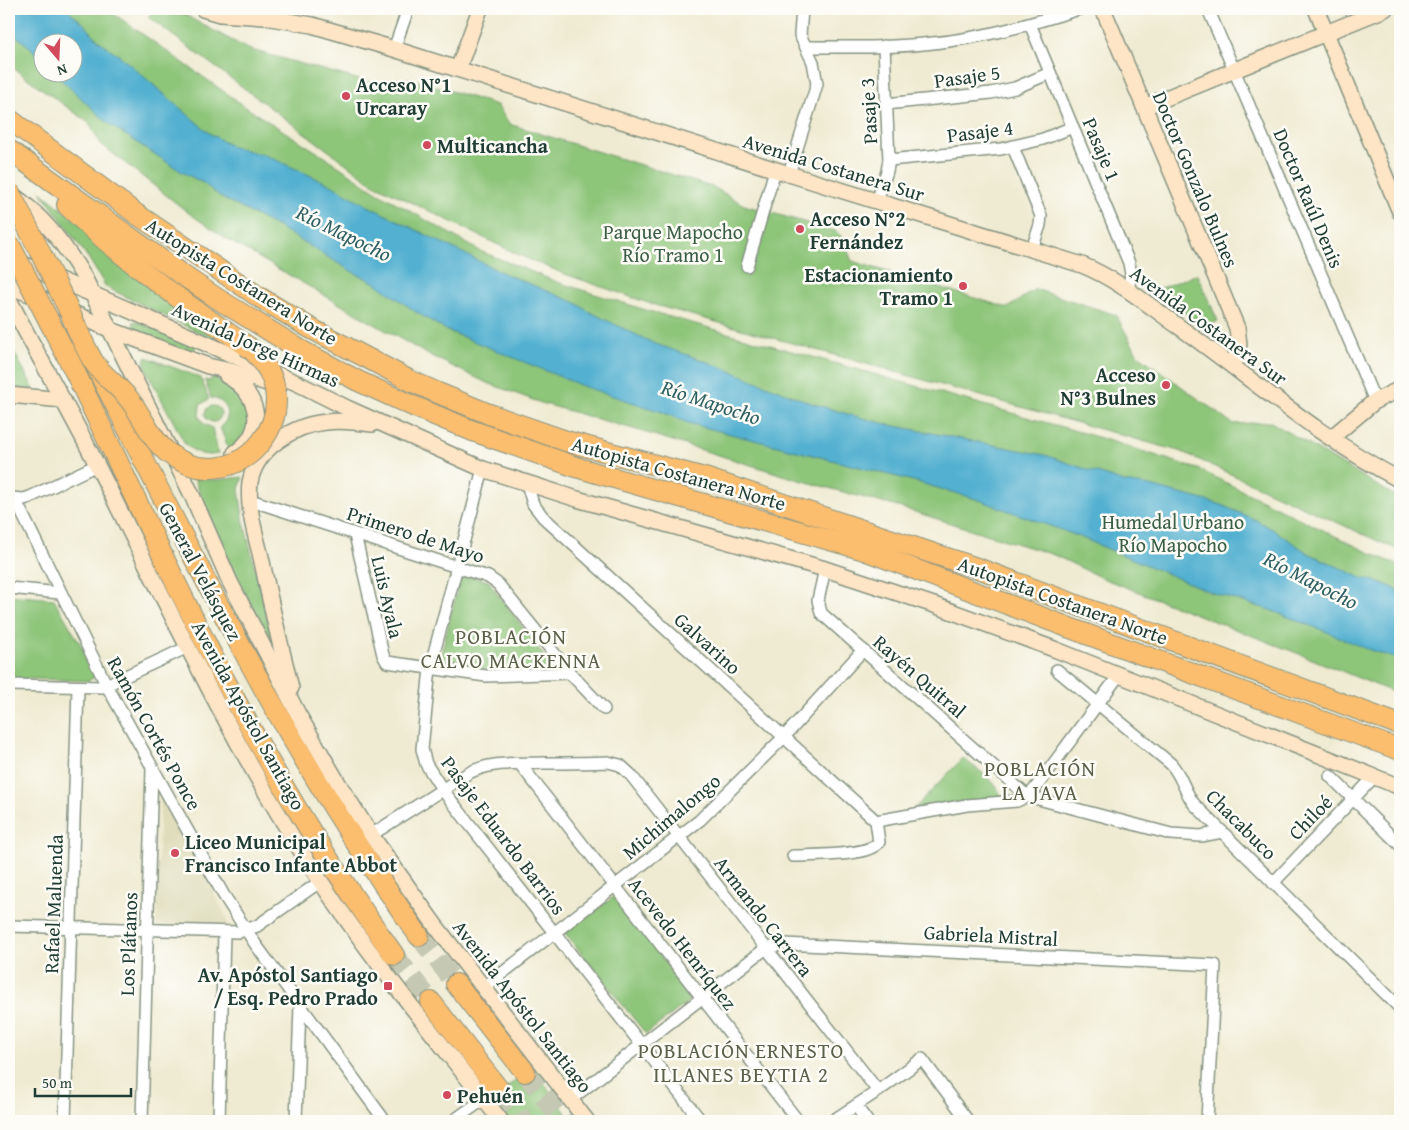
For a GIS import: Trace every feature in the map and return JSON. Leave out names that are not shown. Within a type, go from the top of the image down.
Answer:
[{"type":"highway","name":"Autopista Costanera Norte","points":[[9,119],[135,213],[259,297],[310,328],[400,376],[438,393],[489,414],[566,441],[708,479],[980,568],[1400,725]]},
{"type":"highway","name":"Autopista Costanera Norte","points":[[14,154],[218,299],[313,357],[358,381],[420,409],[473,431],[579,468],[864,550],[1400,750]]},
{"type":"highway","points":[[14,154],[124,257],[167,290],[247,346],[264,361],[274,381],[277,403],[276,414],[267,435],[254,451],[235,463],[214,468],[183,462],[162,448],[130,400],[94,362]]},
{"type":"highway","name":"General Velásquez","points":[[9,191],[223,614],[286,728],[358,847],[419,936]]},
{"type":"highway","name":"General Velásquez","points":[[9,243],[75,372],[209,650],[256,738],[311,833],[394,954]]},
{"type":"highway","points":[[456,984],[524,1072]]},
{"type":"highway","points":[[431,1002],[492,1095]]},
{"type":"main road","name":"Avenida Costanera Sur","points":[[203,9],[312,25],[394,49],[1098,271],[1128,290],[1331,438],[1400,480]]},
{"type":"main road","points":[[458,69],[480,9]]},
{"type":"main road","name":"Doctor Gonzalo Bulnes","points":[[1103,9],[1236,328],[1239,344],[1234,366]]},
{"type":"main road","points":[[1316,9],[1400,212]]},
{"type":"main road","points":[[1144,107],[1385,9]]},
{"type":"main road","name":"Avenida Apóstol Santiago","points":[[9,191],[52,231],[73,260],[93,295],[160,428],[230,582],[298,714],[371,835],[424,911],[587,1121]]},
{"type":"main road","name":"Avenida Jorge Hirmas","points":[[9,258],[300,384],[348,408]]},
{"type":"main road","name":"Avenida Jorge Hirmas","points":[[9,286],[111,330],[208,366],[230,371],[348,408]]},
{"type":"main road","name":"Avenida Apóstol Santiago","points":[[9,299],[98,465],[244,755],[321,881],[398,990],[492,1095],[501,1121]]},
{"type":"main road","points":[[160,428],[183,449],[203,458],[225,457],[236,453],[248,441],[256,418],[255,409],[249,394],[238,382],[208,366]]},
{"type":"main road","points":[[1331,438],[1375,401],[1400,390]]},
{"type":"main road","points":[[9,395],[63,400]]},
{"type":"main road","points":[[348,408],[483,469],[527,484],[825,570],[989,624],[1400,787]]},
{"type":"main road","name":"Avenida Apóstol Santiago","points":[[298,714],[253,521],[250,482],[257,463],[268,449],[291,432],[327,421],[362,422],[388,426]]},
{"type":"street","points":[[394,49],[408,9]]},
{"type":"street","points":[[747,266],[816,84],[815,69],[800,35],[802,9]]},
{"type":"street","points":[[806,47],[908,46],[958,40],[1030,24],[1078,9]]},
{"type":"street","name":"Doctor Raúl Denis","points":[[1208,9],[1375,401]]},
{"type":"street","name":"Pasaje 1","points":[[1030,24],[1129,263],[1131,274],[1128,290]]},
{"type":"street","name":"Pasaje 3","points":[[877,202],[889,160],[884,46]]},
{"type":"street","name":"Pasaje 5","points":[[886,104],[991,94],[1015,88],[1050,73]]},
{"type":"street","name":"Pasaje 4","points":[[889,160],[1013,147],[1043,139],[1073,127]]},
{"type":"street","points":[[1013,147],[1041,216],[1032,249]]},
{"type":"street","points":[[12,499],[30,497],[98,465]]},
{"type":"street","name":"Pasaje Eduardo Barrios","points":[[483,469],[430,668],[422,749],[426,764],[442,789],[702,1121]]},
{"type":"street","name":"Galvarino","points":[[527,484],[533,504],[543,518],[876,821]]},
{"type":"street","name":"Ramón Cortés Ponce","points":[[12,499],[107,686],[223,894],[300,1006],[385,1121]]},
{"type":"street","name":"Primero de Mayo","points":[[250,500],[484,575],[498,584],[570,673],[604,709]]},
{"type":"street","name":"Luis Ayala","points":[[355,535],[384,658],[390,663],[486,676],[570,673]]},
{"type":"street","name":"Rayén Quitral","points":[[825,570],[818,600],[818,608],[825,617],[1027,796]]},
{"type":"street","points":[[9,588],[60,593]]},
{"type":"street","points":[[9,686],[97,688],[107,686],[188,647]]},
{"type":"street","name":"Michimalongo","points":[[483,988],[705,816],[784,737],[862,650]]},
{"type":"street","name":"Chacabuco","points":[[1057,670],[1171,764],[1180,776],[1190,799],[1400,1008]]},
{"type":"street","points":[[793,856],[836,854],[869,849],[876,846],[879,842],[876,821],[972,805],[1017,801],[1027,796],[1034,790],[1119,675]]},
{"type":"street","name":"Rafael Maluenda","points":[[65,1121],[78,687]]},
{"type":"street","name":"Armando Carrera","points":[[520,764],[608,762],[620,765],[630,774],[765,949],[878,1091]]},
{"type":"street","points":[[371,835],[442,789],[480,768],[491,765],[520,764]]},
{"type":"street","name":"Acevedo Henríquez","points":[[520,764],[798,1121]]},
{"type":"street","name":"Los Plátanos","points":[[142,1121],[152,767]]},
{"type":"street","points":[[1330,776],[1400,845]]},
{"type":"street","name":"Chiloé","points":[[1273,882],[1374,778]]},
{"type":"street","points":[[1027,796],[1171,834],[1201,836],[1222,832]]},
{"type":"street","points":[[9,926],[224,933],[246,930],[257,926],[321,881]]},
{"type":"street","points":[[218,1121],[224,933]]},
{"type":"street","name":"Gabriela Mistral","points":[[765,949],[784,944],[1215,965],[1207,1121]]},
{"type":"street","points":[[570,1100],[765,949]]},
{"type":"street","points":[[296,1121],[300,1006]]},
{"type":"street","points":[[832,1121],[922,1059],[968,1121]]},
{"type":"street","points":[[453,1121],[492,1095]]},
{"type":"street","points":[[856,1106],[868,1121]]},
{"type":"shaded area","name":"Liceo Municipal Francisco Infante Abbot","points":[[160,796],[223,910],[229,925],[156,925]]},
{"type":"green space","name":"Humedal Urbano Río Mapocho","points":[[9,9],[107,9],[250,110],[377,192],[480,251],[557,282],[649,311],[1101,438],[1198,469],[1400,566],[1400,695],[1102,578],[1054,555],[905,509],[796,479],[637,430],[541,403],[485,382],[425,353],[228,240],[190,214],[101,144],[89,123],[32,82],[82,82],[82,32],[32,32],[32,82],[9,65]]},
{"type":"green space","name":"Parque Mapocho Río Tramo 1","points":[[155,9],[178,9],[192,19],[248,49],[367,82],[411,79],[497,105],[509,124],[715,188],[744,205],[835,231],[842,237],[852,261],[1008,308],[1035,289],[1116,315],[1138,355],[1233,424],[1271,422],[1400,499],[1400,551],[1182,452],[648,303],[562,273],[521,256],[372,183],[148,17]]},
{"type":"green space","points":[[41,192],[216,335],[212,339],[106,287],[89,259]]},
{"type":"green space","points":[[1197,274],[1218,321],[1205,327],[1153,291]]},
{"type":"green space","points":[[134,321],[196,344],[193,354],[132,331]]},
{"type":"green space","points":[[9,343],[34,389],[9,388]]},
{"type":"green space","points":[[146,357],[201,378],[209,399],[200,405],[199,416],[203,423],[212,428],[218,454],[200,453],[185,444],[147,372],[144,360]]},
{"type":"green space","points":[[212,377],[229,385],[243,397],[250,417],[247,432],[229,451],[220,427],[227,418],[227,409],[217,399],[211,398],[205,380],[210,381]]},
{"type":"green space","points":[[213,406],[221,414],[213,422],[205,414]]},
{"type":"green space","points":[[243,477],[239,489],[243,518],[276,654],[218,541],[194,478],[216,480]]},
{"type":"green space","points":[[461,574],[488,581],[550,664],[545,668],[496,671],[439,663]]},
{"type":"green space","points":[[9,595],[54,599],[94,668],[93,678],[88,681],[9,678]]},
{"type":"green space","points":[[963,758],[996,786],[1001,797],[915,808]]},
{"type":"green space","points":[[615,896],[692,999],[646,1034],[565,933]]},
{"type":"green space","points":[[532,1067],[572,1121],[506,1121],[490,1101]]},
{"type":"water","name":"Río Mapocho","points":[[9,9],[67,9],[99,41],[120,56],[209,133],[233,147],[265,155],[329,184],[370,207],[501,272],[576,303],[588,311],[653,343],[713,364],[811,403],[851,415],[890,425],[1045,455],[1124,482],[1150,486],[1219,504],[1256,520],[1308,553],[1362,578],[1382,583],[1400,591],[1400,660],[1364,648],[1270,610],[1213,593],[1075,535],[976,499],[688,423],[662,412],[585,387],[446,330],[416,312],[374,282],[351,271],[280,228],[222,198],[203,183],[182,172],[110,125],[64,82],[82,82],[82,32],[32,32],[32,49],[9,30]]},
{"type":"tunnel","points":[[419,936],[456,984]]},
{"type":"tunnel","points":[[394,955],[431,1002]]},
{"type":"tunnel","points":[[525,1072],[563,1121]]},
{"type":"tunnel","points":[[500,1091],[524,1121]]},
{"type":"place","name":"Acceso N°1 Urcaray","points":[[346,96]]},
{"type":"place","name":"Multicancha","points":[[427,145]]},
{"type":"place","name":"Acceso N°2 Fernández","points":[[800,229]]},
{"type":"place","name":"Estacionamiento Tramo 1","points":[[963,286]]},
{"type":"place","name":"Acceso N°3 Bulnes","points":[[1166,385]]},
{"type":"place","name":"Liceo Municipal Francisco Infante Abbot","points":[[175,853]]},
{"type":"place","name":"Av. Apóstol Santiago / Esq. Pedro Prado","points":[[388,986]]},
{"type":"place","name":"Pehuén","points":[[447,1095]]},
{"type":"district","name":"POBLACIÓN CALVO MACKENNA","points":[[511,648]]},
{"type":"district","name":"POBLACIÓN LA JAVA","points":[[1040,780]]},
{"type":"district","name":"POBLACIÓN ERNESTO ILLANES BEYTIA 2","points":[[741,1062]]}]
